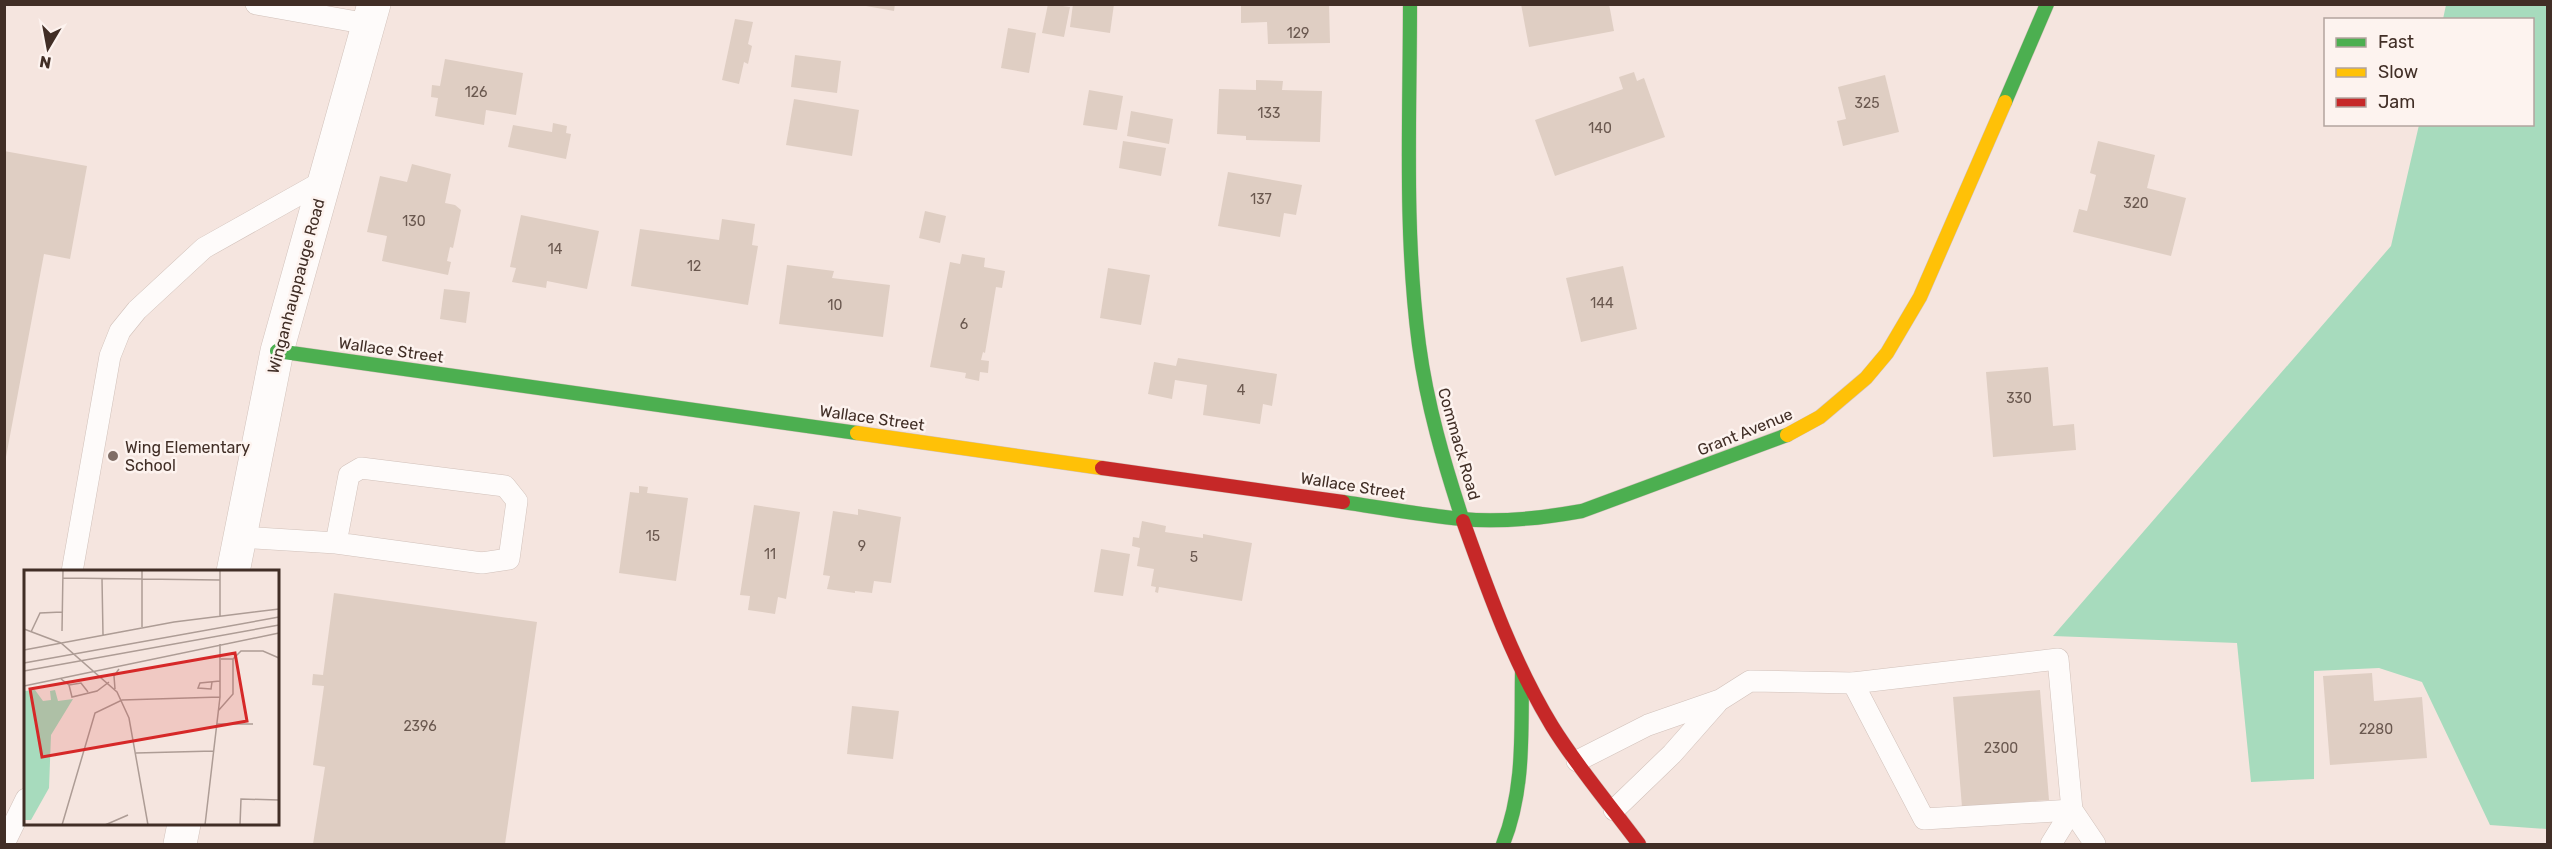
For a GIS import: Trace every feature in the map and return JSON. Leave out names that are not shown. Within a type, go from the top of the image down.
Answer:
[{"type":"street","name":"Commack Road","points":[[1410,4],[1411,227],[1419,343],[1426,394],[1449,480],[1486,585],[1522,670],[1552,725],[1640,844]]},
{"type":"street","name":"Grant Avenue","points":[[1463,519],[1524,520],[1582,511],[1762,446],[1820,417],[1844,399],[1887,353],[1920,297],[2047,4]]},
{"type":"street","name":"Winganhauppauge Road","points":[[233,570],[277,351],[371,14]]},
{"type":"street","name":"Wallace Street","points":[[277,351],[1463,519]]},
{"type":"street","points":[[1503,844],[1518,800],[1522,670]]},
{"type":"street","points":[[180,844],[184,825]]},
{"type":"lane","points":[[256,4],[371,14]]},
{"type":"lane","points":[[72,570],[110,356],[120,331],[137,310],[204,248],[325,180]]},
{"type":"lane","points":[[240,537],[336,543],[482,563],[509,559],[517,501],[505,486],[361,468],[349,475],[336,543]]},
{"type":"lane","points":[[1577,761],[1648,725],[1720,700],[1750,681],[1853,683],[2058,659],[2072,810],[2096,844]]},
{"type":"lane","points":[[1853,683],[1924,819],[2072,810]]},
{"type":"lane","points":[[1614,810],[1672,754],[1720,700]]},
{"type":"lane","points":[[4,844],[24,803]]},
{"type":"lane","points":[[2051,844],[2072,810]]},
{"type":"green space","points":[[2446,5],[2547,5],[2547,829],[2490,825],[2422,682],[2379,668],[2314,671],[2314,779],[2251,782],[2237,643],[2053,636],[2391,246],[2419,126],[2534,126],[2534,18],[2443,18]]},
{"type":"building","points":[[855,4],[895,4],[894,11]]},
{"type":"building","points":[[1048,4],[1070,7],[1064,37],[1042,33]]},
{"type":"building","points":[[1073,4],[1114,4],[1110,33],[1070,27]]},
{"type":"building","points":[[1241,4],[1329,4],[1330,43],[1268,44],[1267,22],[1241,23]]},
{"type":"building","points":[[1521,4],[1609,4],[1614,31],[1529,47]]},
{"type":"building","points":[[735,19],[753,22],[748,44],[752,46],[748,64],[744,62],[739,84],[722,80]]},
{"type":"building","points":[[1008,28],[1036,33],[1029,73],[1001,68]]},
{"type":"building","points":[[795,55],[841,61],[837,93],[791,87]]},
{"type":"building","points":[[445,59],[523,73],[516,115],[486,110],[484,125],[435,116],[438,98],[431,97],[432,85],[440,86]]},
{"type":"building","points":[[1634,72],[1637,81],[1644,78],[1665,137],[1555,176],[1535,120],[1623,89],[1619,77]]},
{"type":"building","points":[[1885,75],[1899,132],[1843,146],[1837,121],[1846,119],[1838,87]]},
{"type":"building","points":[[1256,80],[1283,81],[1282,90],[1322,91],[1320,142],[1246,140],[1246,136],[1217,134],[1219,89],[1256,90]]},
{"type":"building","points":[[1089,90],[1123,96],[1117,130],[1083,125]]},
{"type":"building","points":[[794,99],[859,110],[852,156],[786,145]]},
{"type":"building","points":[[1131,111],[1173,119],[1169,144],[1127,136]]},
{"type":"building","points":[[553,123],[567,126],[566,133],[571,134],[566,159],[508,147],[513,125],[552,132]]},
{"type":"building","points":[[1123,141],[1166,148],[1161,176],[1119,168]]},
{"type":"building","points":[[2098,141],[2155,155],[2147,188],[2186,198],[2171,256],[2073,232],[2079,209],[2087,211],[2096,175],[2090,173]]},
{"type":"building","points":[[4,151],[87,166],[70,259],[44,254],[6,457]]},
{"type":"building","points":[[412,164],[451,174],[445,203],[455,205],[461,210],[453,248],[450,247],[447,261],[451,262],[448,275],[382,261],[387,236],[367,232],[380,176],[407,182]]},
{"type":"building","points":[[1228,172],[1302,185],[1296,215],[1284,213],[1280,237],[1218,226]]},
{"type":"building","points":[[925,211],[946,216],[940,243],[919,238]]},
{"type":"building","points":[[521,215],[599,231],[587,289],[547,281],[546,288],[512,282],[516,268],[510,267]]},
{"type":"building","points":[[722,219],[755,224],[752,245],[758,246],[748,305],[631,286],[640,229],[719,240]]},
{"type":"building","points":[[962,254],[985,258],[984,267],[1005,271],[1002,288],[996,287],[985,353],[983,352],[981,360],[989,361],[988,373],[980,372],[979,381],[965,378],[966,373],[930,367],[950,262],[960,264]]},
{"type":"building","points":[[787,265],[834,271],[832,278],[890,285],[883,337],[779,324]]},
{"type":"building","points":[[1623,266],[1637,329],[1581,342],[1566,278]]},
{"type":"building","points":[[1108,268],[1150,275],[1141,325],[1100,318]]},
{"type":"building","points":[[444,289],[470,292],[466,323],[440,319]]},
{"type":"building","points":[[1178,358],[1277,374],[1272,406],[1263,404],[1260,424],[1203,415],[1207,385],[1175,380],[1172,399],[1148,394],[1154,362],[1176,366]]},
{"type":"building","points":[[2048,367],[2053,426],[2074,424],[2076,450],[1993,457],[1986,372]]},
{"type":"building","points":[[639,486],[648,487],[647,493],[688,498],[676,581],[619,573],[630,492],[639,493]]},
{"type":"building","points":[[754,505],[800,512],[786,599],[778,597],[775,614],[748,610],[750,596],[740,595]]},
{"type":"building","points":[[858,509],[901,517],[891,583],[874,581],[872,593],[827,589],[830,576],[823,575],[833,511],[858,515]]},
{"type":"building","points":[[1142,521],[1166,526],[1165,532],[1203,538],[1203,534],[1252,543],[1242,601],[1159,587],[1158,593],[1155,592],[1156,587],[1151,586],[1154,569],[1137,566],[1140,548],[1132,546],[1133,537],[1139,538]]},
{"type":"building","points":[[1101,549],[1130,554],[1123,596],[1094,592]]},
{"type":"building","points":[[334,593],[537,622],[505,844],[313,844],[325,767],[313,765],[324,686],[312,685],[313,674],[323,675]]},
{"type":"building","points":[[2372,673],[2374,701],[2422,697],[2427,758],[2330,765],[2323,676]]},
{"type":"building","points":[[2040,690],[2049,800],[1962,807],[1953,697]]},
{"type":"building","points":[[852,706],[899,711],[893,759],[847,754]]},
{"type":"traffic: fast","points":[[1410,4],[1409,174],[1414,303],[1422,367],[1431,412],[1463,521]]},
{"type":"traffic: fast","points":[[2005,102],[2047,4]]},
{"type":"traffic: fast","points":[[277,351],[857,433]]},
{"type":"traffic: fast","points":[[1343,502],[1432,516],[1477,520],[1552,516],[1582,511],[1787,435]]},
{"type":"traffic: fast","points":[[1503,844],[1510,823],[1518,781],[1522,672]]},
{"type":"traffic: slow","points":[[1787,435],[1820,417],[1866,378],[1887,353],[1920,297],[2005,102]]},
{"type":"traffic: slow","points":[[857,433],[1102,468]]},
{"type":"traffic: jam","points":[[1102,468],[1343,502]]},
{"type":"traffic: jam","points":[[1463,521],[1502,626],[1538,702],[1572,757],[1639,844]]},
{"type":"place","name":"Wing Elementary School","points":[[113,456]]}]
